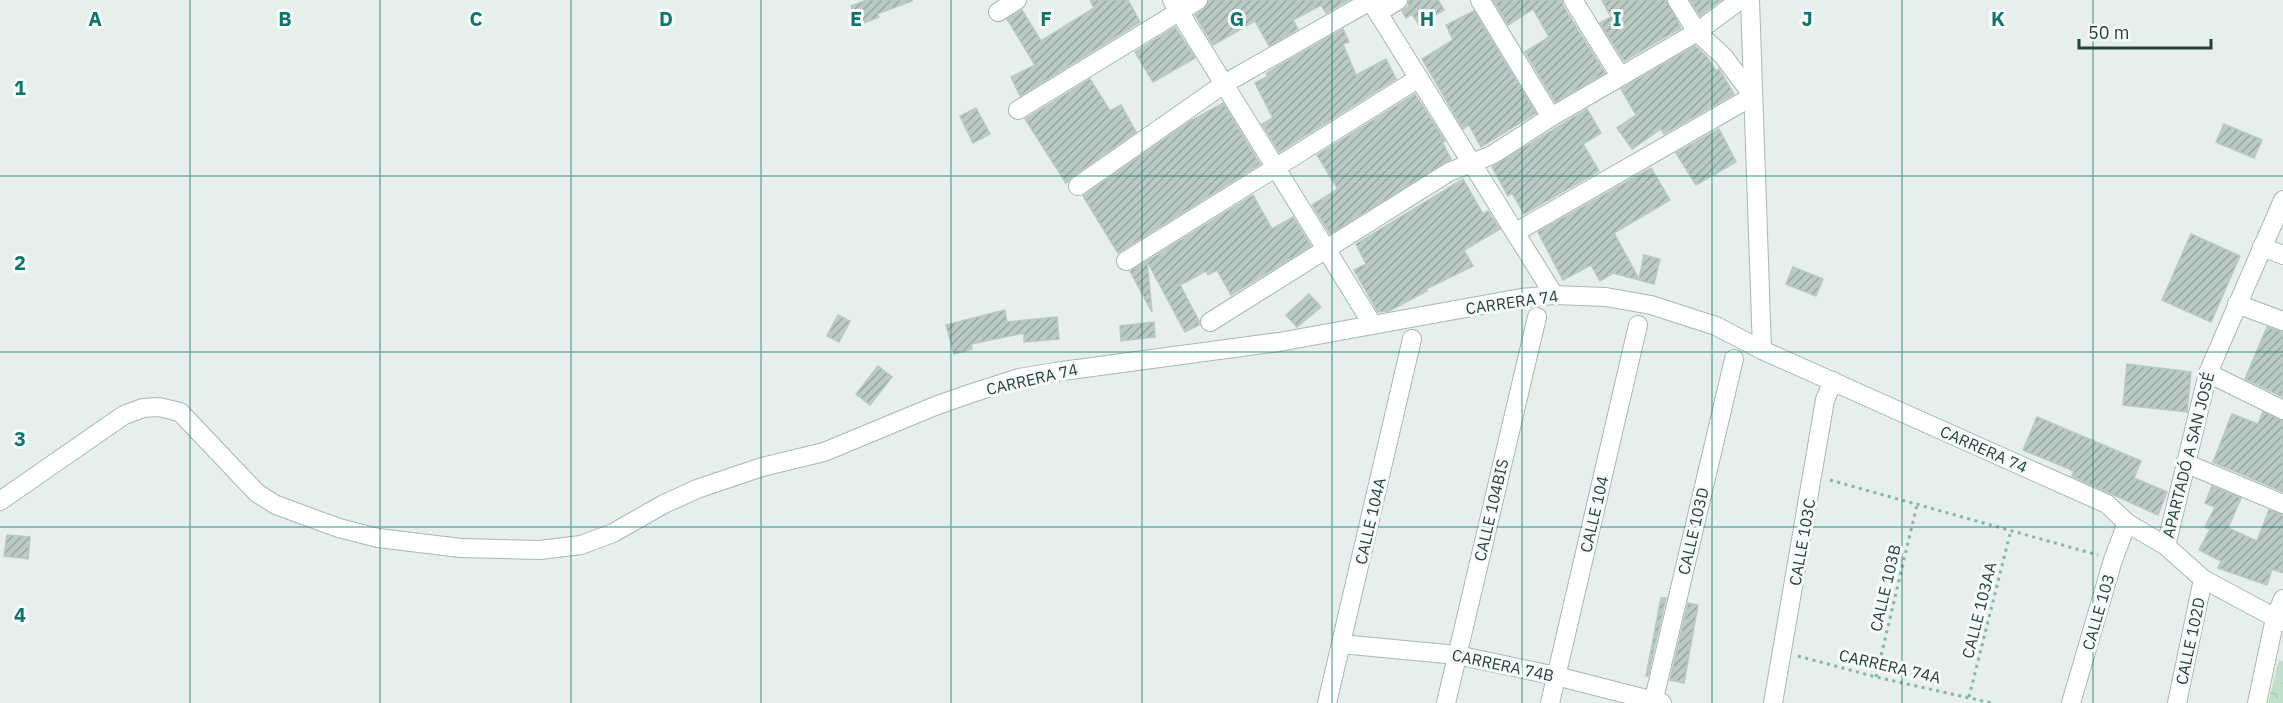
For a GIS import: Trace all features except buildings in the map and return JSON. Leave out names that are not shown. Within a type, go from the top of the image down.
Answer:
[{"type":"street","points":[[998,12],[1017,0]]},
{"type":"street","points":[[1018,110],[1176,6],[1198,0]]},
{"type":"street","points":[[1078,186],[1224,84],[1373,4],[1398,0]]},
{"type":"street","points":[[1480,0],[1551,117]]},
{"type":"street","points":[[1573,0],[1620,76]]},
{"type":"street","points":[[1677,0],[1697,32],[1724,57],[1753,96]]},
{"type":"street","points":[[1210,322],[1449,172],[1492,155],[1551,117],[1697,32],[1740,0]]},
{"type":"street","points":[[1750,0],[1762,350]]},
{"type":"street","points":[[1373,4],[1554,295]]},
{"type":"street","points":[[1176,6],[1373,325]]},
{"type":"street","points":[[1126,261],[1419,78]]},
{"type":"street","points":[[1516,232],[1753,96]]},
{"type":"street","name":"APARTADÓ A SAN JOSÉ","points":[[2166,546],[2208,373],[2283,200]]},
{"type":"street","points":[[2262,246],[2283,255]]},
{"type":"street","name":"CARRERA 74","points":[[0,501],[124,415],[143,408],[159,407],[180,412],[257,493],[276,505],[348,531],[378,538],[461,548],[540,550],[581,545],[613,533],[664,504],[697,489],[762,467],[824,452],[935,406],[1019,378],[1279,342],[1521,298],[1554,295],[1606,297],[1662,308],[1716,326],[1762,350],[2107,504],[2127,523],[2166,546],[2204,579],[2279,620]]},
{"type":"street","points":[[2237,304],[2283,321]]},
{"type":"street","name":"CALLE 104BIS","points":[[1446,703],[1537,317]]},
{"type":"street","name":"CALLE 104","points":[[1550,703],[1638,325]]},
{"type":"street","name":"CALLE 104A","points":[[1327,703],[1412,339]]},
{"type":"street","name":"CALLE 103D","points":[[1656,702],[1734,359]]},
{"type":"street","points":[[2208,373],[2283,410]]},
{"type":"street","name":"CALLE 103C","points":[[1773,703],[1826,400],[1833,381]]},
{"type":"street","points":[[2185,463],[2283,504]]},
{"type":"street","name":"CALLE 103","points":[[2071,703],[2113,560],[2127,523]]},
{"type":"street","name":"CALLE 102D","points":[[2177,703],[2204,579]]},
{"type":"street","points":[[2258,703],[2283,599]]},
{"type":"street","name":"CARRERA 74B","points":[[1341,644],[1457,655],[1556,676],[1656,702]]},
{"type":"path","points":[[1814,476],[2113,560]]},
{"type":"path","name":"CALLE 103B","points":[[1876,677],[1917,505]]},
{"type":"path","name":"CALLE 103AA","points":[[1970,697],[2011,530]]},
{"type":"path","name":"CARRERA 74A","points":[[1782,651],[1876,677],[1992,703]]},
{"type":"green space","points":[[2279,660],[2283,661],[2283,703],[2268,703]]}]
